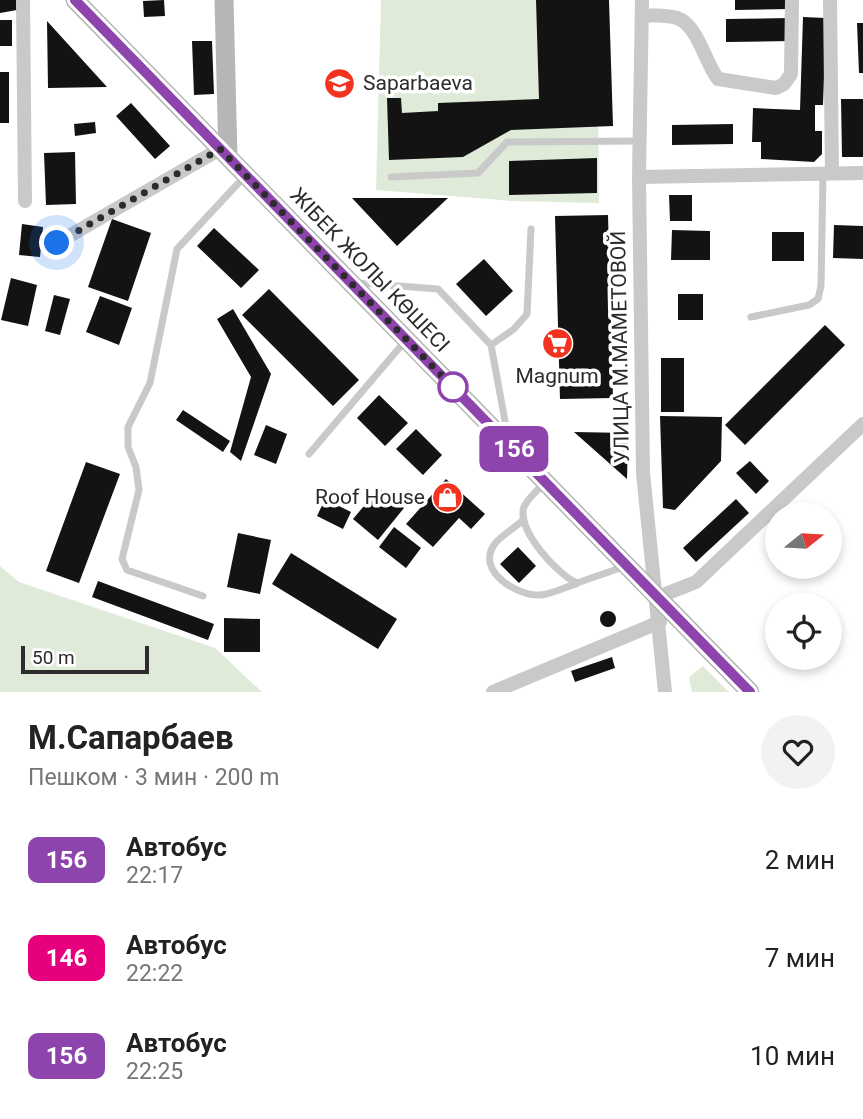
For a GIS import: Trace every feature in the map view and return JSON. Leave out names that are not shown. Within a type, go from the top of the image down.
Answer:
[{"type":"main road","name":"ЖІБЕК ЖОЛЫ КӨШЕСІ","points":[[75,0],[750,692]]},
{"type":"main road","points":[[224,0],[224,153]]},
{"type":"street","points":[[23,0],[24,201]]},
{"type":"street","points":[[643,7],[678,18],[689,26],[709,68],[718,79],[776,88],[784,85],[791,74],[792,0]]},
{"type":"street","points":[[828,174],[830,0]]},
{"type":"street","name":"УЛИЦА М.МАМЕТОВОЙ","points":[[643,7],[639,141],[643,472],[658,597],[665,692]]},
{"type":"street","points":[[57,243],[224,153]]},
{"type":"street","points":[[639,177],[863,173]]},
{"type":"street","points":[[658,597],[696,582],[863,424]]},
{"type":"street","points":[[493,692],[660,622]]},
{"type":"lane","points":[[391,177],[478,173],[507,142],[639,141]]},
{"type":"lane","points":[[751,317],[809,305],[818,299],[828,174]]},
{"type":"lane","points":[[203,596],[127,570],[122,559],[139,490],[136,467],[128,447],[128,427],[150,383],[177,250],[246,175]]},
{"type":"lane","points":[[491,345],[514,329],[527,314],[531,229]]},
{"type":"lane","points":[[351,282],[438,289],[491,345],[510,445]]},
{"type":"lane","points":[[309,454],[407,340]]},
{"type":"lane","points":[[545,481],[524,507],[523,520],[527,531],[563,578],[577,583]]},
{"type":"lane","points":[[523,520],[494,545],[490,558],[493,570],[513,590],[542,595],[627,565]]},
{"type":"green space","points":[[381,0],[597,0],[599,203],[512,201],[376,190]]},
{"type":"green space","points":[[0,566],[19,582],[215,648],[262,692],[0,692]]},
{"type":"green space","points":[[703,666],[729,692],[692,692],[689,677]]},
{"type":"building","points":[[0,0],[16,0],[17,10],[0,13]]},
{"type":"building","points":[[164,0],[165,16],[144,17],[143,1]]},
{"type":"building","points":[[536,0],[609,0],[613,126],[511,130],[463,157],[389,160],[387,98],[401,98],[402,113],[438,111],[438,103],[539,99]]},
{"type":"building","points":[[735,0],[788,0],[788,9],[735,10]]},
{"type":"building","points":[[803,17],[826,18],[823,105],[815,105],[815,131],[822,131],[822,154],[814,162],[761,159],[761,142],[752,142],[753,108],[800,110]]},
{"type":"building","points":[[790,18],[790,41],[726,42],[726,19]]},
{"type":"building","points":[[0,20],[12,20],[12,46],[0,46]]},
{"type":"building","points":[[47,21],[107,87],[48,88]]},
{"type":"building","points":[[857,23],[863,23],[863,73],[859,73]]},
{"type":"building","points":[[192,41],[212,41],[214,94],[194,95]]},
{"type":"building","points":[[0,72],[9,72],[9,123],[0,123]]},
{"type":"building","points":[[841,99],[863,99],[863,157],[842,157]]},
{"type":"building","points":[[131,103],[170,146],[155,159],[116,116]]},
{"type":"building","points":[[95,122],[96,133],[75,136],[74,124]]},
{"type":"building","points":[[733,124],[733,144],[672,145],[672,125]]},
{"type":"building","points":[[75,152],[76,204],[46,205],[44,153]]},
{"type":"building","points":[[597,158],[597,193],[509,195],[509,161]]},
{"type":"building","points":[[669,195],[692,195],[692,221],[670,221]]},
{"type":"building","points":[[352,198],[448,198],[397,246]]},
{"type":"building","points":[[608,215],[613,398],[560,399],[555,216]]},
{"type":"building","points":[[112,219],[151,233],[128,301],[88,287]]},
{"type":"building","points":[[22,224],[43,227],[40,257],[19,255]]},
{"type":"building","points":[[834,225],[863,226],[863,259],[833,258]]},
{"type":"building","points":[[214,228],[259,270],[241,288],[197,246]]},
{"type":"building","points":[[672,230],[710,231],[710,260],[671,260]]},
{"type":"building","points":[[772,232],[804,232],[804,261],[772,261]]},
{"type":"building","points":[[484,259],[513,291],[486,316],[456,284]]},
{"type":"building","points":[[11,278],[37,285],[28,326],[1,320]]},
{"type":"building","points":[[269,289],[359,380],[333,406],[242,315]]},
{"type":"building","points":[[678,294],[703,294],[703,320],[678,320]]},
{"type":"building","points":[[54,295],[70,299],[60,335],[45,331]]},
{"type":"building","points":[[100,296],[132,308],[119,345],[86,332]]},
{"type":"building","points":[[233,309],[271,374],[241,461],[230,452],[251,377],[217,319]]},
{"type":"building","points":[[825,325],[845,345],[745,445],[725,425]]},
{"type":"building","points":[[661,358],[684,358],[684,412],[661,412]]},
{"type":"building","points":[[379,395],[408,423],[385,446],[357,418]]},
{"type":"building","points":[[183,410],[230,441],[223,452],[176,420]]},
{"type":"building","points":[[660,416],[722,417],[721,461],[675,510],[663,508]]},
{"type":"building","points":[[266,425],[287,434],[276,464],[254,455]]},
{"type":"building","points":[[416,429],[442,455],[423,475],[396,449]]},
{"type":"building","points":[[574,432],[628,433],[627,479]]},
{"type":"building","points":[[750,461],[769,481],[756,494],[736,473]]},
{"type":"building","points":[[86,462],[120,474],[79,583],[46,571]]},
{"type":"building","name":"Roof House","points":[[446,479],[485,514],[471,529],[459,518],[433,547],[406,524]]},
{"type":"building","points":[[379,488],[404,508],[378,540],[353,519]]},
{"type":"building","points":[[325,499],[351,512],[343,529],[317,516]]},
{"type":"building","points":[[736,499],[749,513],[696,562],[683,548]]},
{"type":"building","points":[[394,527],[421,548],[406,568],[379,547]]},
{"type":"building","points":[[238,533],[271,540],[260,594],[227,587]]},
{"type":"building","points":[[518,547],[536,566],[519,583],[500,564]]},
{"type":"building","points":[[291,553],[397,619],[378,649],[272,584]]},
{"type":"building","points":[[98,581],[214,624],[208,640],[92,597]]},
{"type":"building","points":[[605,611],[611,611],[616,619],[614,625],[605,627],[600,622],[600,616]]},
{"type":"building","points":[[224,618],[260,619],[260,652],[224,652]]},
{"type":"building","points":[[612,657],[615,668],[575,682],[571,671]]},
{"type":"bus line","name":"156","points":[[75,0],[750,692]]},
{"type":"place","name":"Saparbaeva","points":[[340,83]]},
{"type":"place","name":"Magnum","points":[[557,344]]},
{"type":"place","name":"Roof House","points":[[448,497]]},
{"type":"route","points":[[57,243],[220,149],[453,387]]}]
